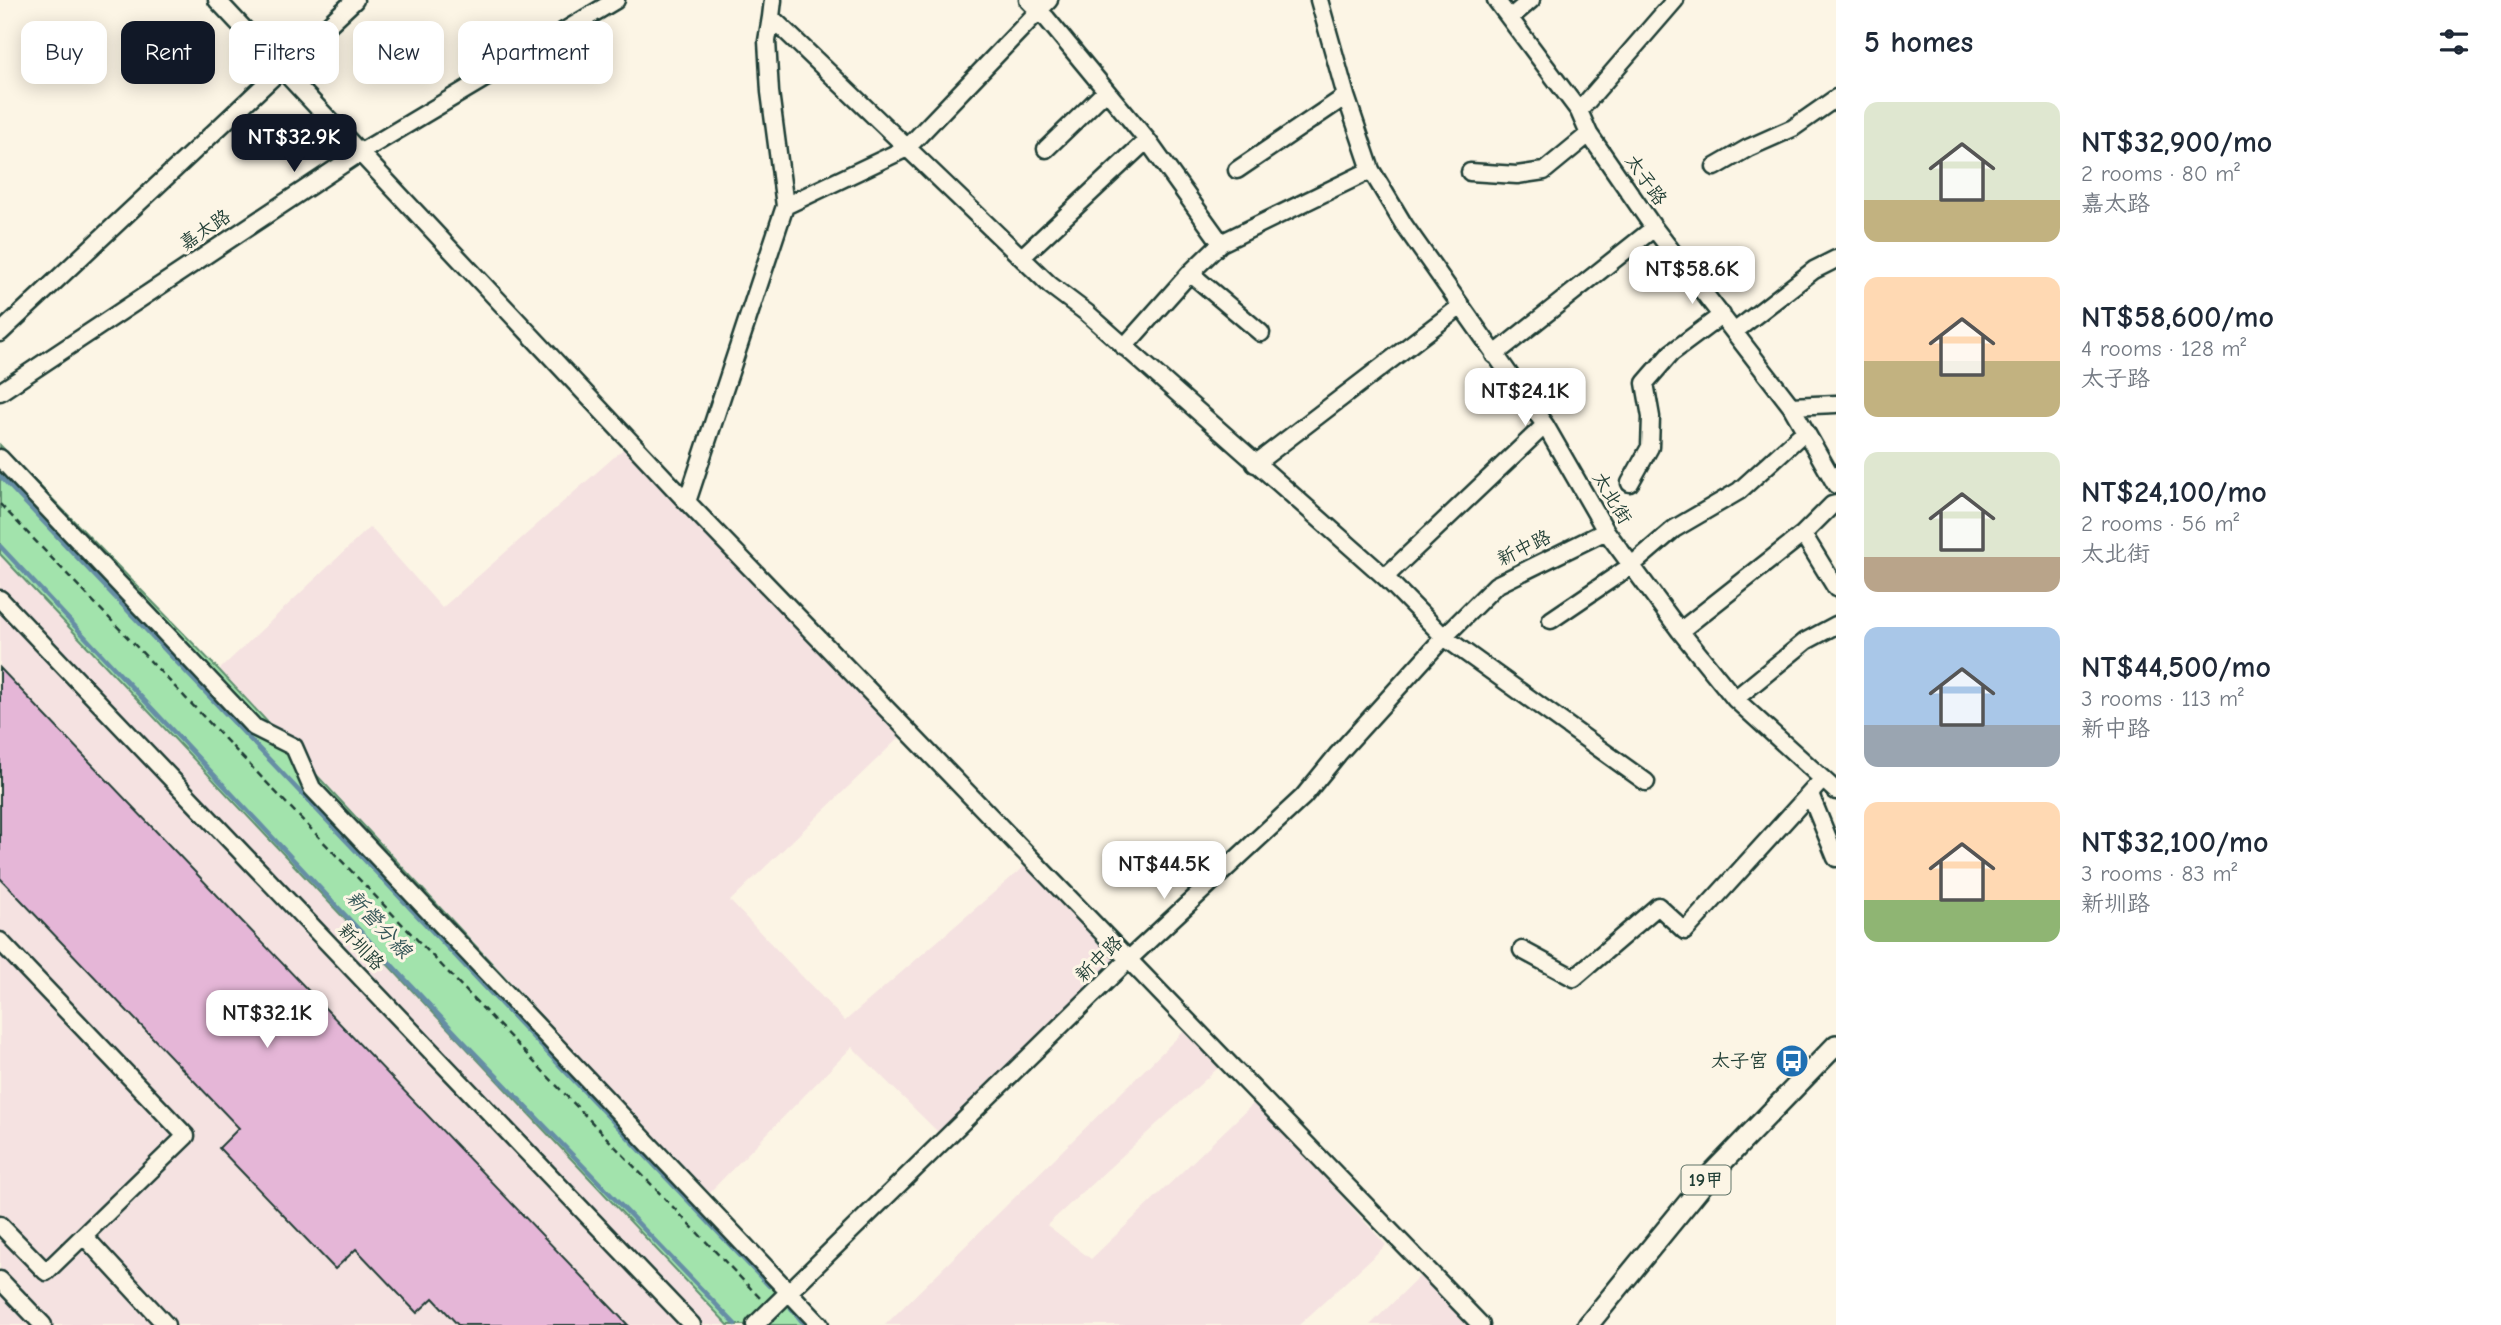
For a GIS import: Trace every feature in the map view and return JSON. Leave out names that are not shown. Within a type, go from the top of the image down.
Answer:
[{"type":"main road","name":"19甲","points":[[1588,1325],[1713,1171],[1836,1045]]},
{"type":"street","points":[[217,0],[237,21]]},
{"type":"street","points":[[332,21],[355,0]]},
{"type":"street","name":"嘉太路","points":[[0,392],[361,152],[616,0]]},
{"type":"street","points":[[687,502],[785,206],[770,92],[767,41],[773,0]]},
{"type":"street","name":"太北街","points":[[1319,0],[1346,96],[1371,170],[1404,225],[1545,425],[1606,531],[1680,631],[1735,699],[1836,791]]},
{"type":"street","name":"太子路","points":[[1496,0],[1579,111],[1589,134],[1654,228],[1791,406],[1836,485]]},
{"type":"street","points":[[1511,17],[1531,0]]},
{"type":"street","points":[[1579,111],[1675,0]]},
{"type":"street","points":[[785,206],[907,148],[1039,3],[1147,140],[1221,243]]},
{"type":"street","points":[[772,17],[1023,257],[1385,577],[1444,637],[1646,782]]},
{"type":"street","points":[[0,333],[263,84]]},
{"type":"street","points":[[297,84],[687,502],[1130,958],[1481,1325]]},
{"type":"street","points":[[1046,149],[1106,91]]},
{"type":"street","points":[[1237,170],[1346,96]]},
{"type":"street","points":[[1715,167],[1748,148],[1793,128],[1836,98]]},
{"type":"street","points":[[1470,172],[1517,175],[1544,171],[1589,134]]},
{"type":"street","points":[[1023,257],[1147,140]]},
{"type":"street","points":[[1124,348],[1190,273],[1221,243],[1371,170]]},
{"type":"street","points":[[1494,355],[1654,228]]},
{"type":"street","points":[[1734,332],[1814,270],[1836,259]]},
{"type":"street","points":[[1190,273],[1261,332]]},
{"type":"street","points":[[1255,464],[1461,306]]},
{"type":"street","points":[[1630,483],[1650,447],[1651,417],[1645,383],[1671,353],[1722,315]]},
{"type":"street","points":[[1791,406],[1836,404]]},
{"type":"street","points":[[1385,577],[1545,425]]},
{"type":"street","points":[[1551,620],[1632,565],[1674,529],[1739,491],[1805,431]]},
{"type":"street","points":[[0,458],[254,727],[294,747],[312,788],[820,1325]]},
{"type":"street","points":[[1680,631],[1803,534],[1836,504]]},
{"type":"street","name":"新中路","points":[[755,1325],[1130,958],[1303,797],[1338,754],[1444,637],[1496,585],[1606,531]]},
{"type":"street","points":[[1803,534],[1836,588]]},
{"type":"street","name":"新圳路","points":[[0,599],[692,1325]]},
{"type":"street","points":[[1735,699],[1806,640],[1836,625]]},
{"type":"street","points":[[1522,950],[1574,978],[1658,906],[1685,931],[1823,779]]},
{"type":"street","points":[[1810,794],[1836,858]]},
{"type":"street","points":[[0,941],[187,1136],[46,1272],[0,1225]]},
{"type":"street","points":[[84,1236],[166,1325]]},
{"type":"street","points":[[0,1280],[43,1325]]},
{"type":"path","points":[[0,504],[772,1310]]},
{"type":"shaded area","points":[[629,444],[905,732],[730,901],[845,1021],[1027,864],[1132,967],[941,1135],[852,1047],[708,1194],[219,670],[370,527],[442,608]]},
{"type":"shaded area","points":[[0,554],[589,1176],[727,1325],[0,1325]]},
{"type":"shaded area","points":[[1186,1029],[1219,1067],[1047,1225],[1091,1259],[1255,1102],[1386,1245],[1299,1325],[885,1325]]},
{"type":"shaded area","points":[[1421,1275],[1467,1325],[1370,1325]]},
{"type":"green space","points":[[0,445],[219,670],[828,1325],[728,1325],[0,554]]},
{"type":"building","points":[[0,668],[628,1325],[458,1325],[433,1298],[417,1313],[356,1249],[335,1269],[219,1148],[239,1128],[0,878]]},
{"type":"waterway","points":[[0,476],[769,1286]]},
{"type":"waterway","name":"新營分線","points":[[0,546],[462,1040],[735,1324]]},
{"type":"waterway","points":[[791,1308],[805,1325]]},
{"type":"place","name":"太子宮","points":[[1792,1061]]}]
